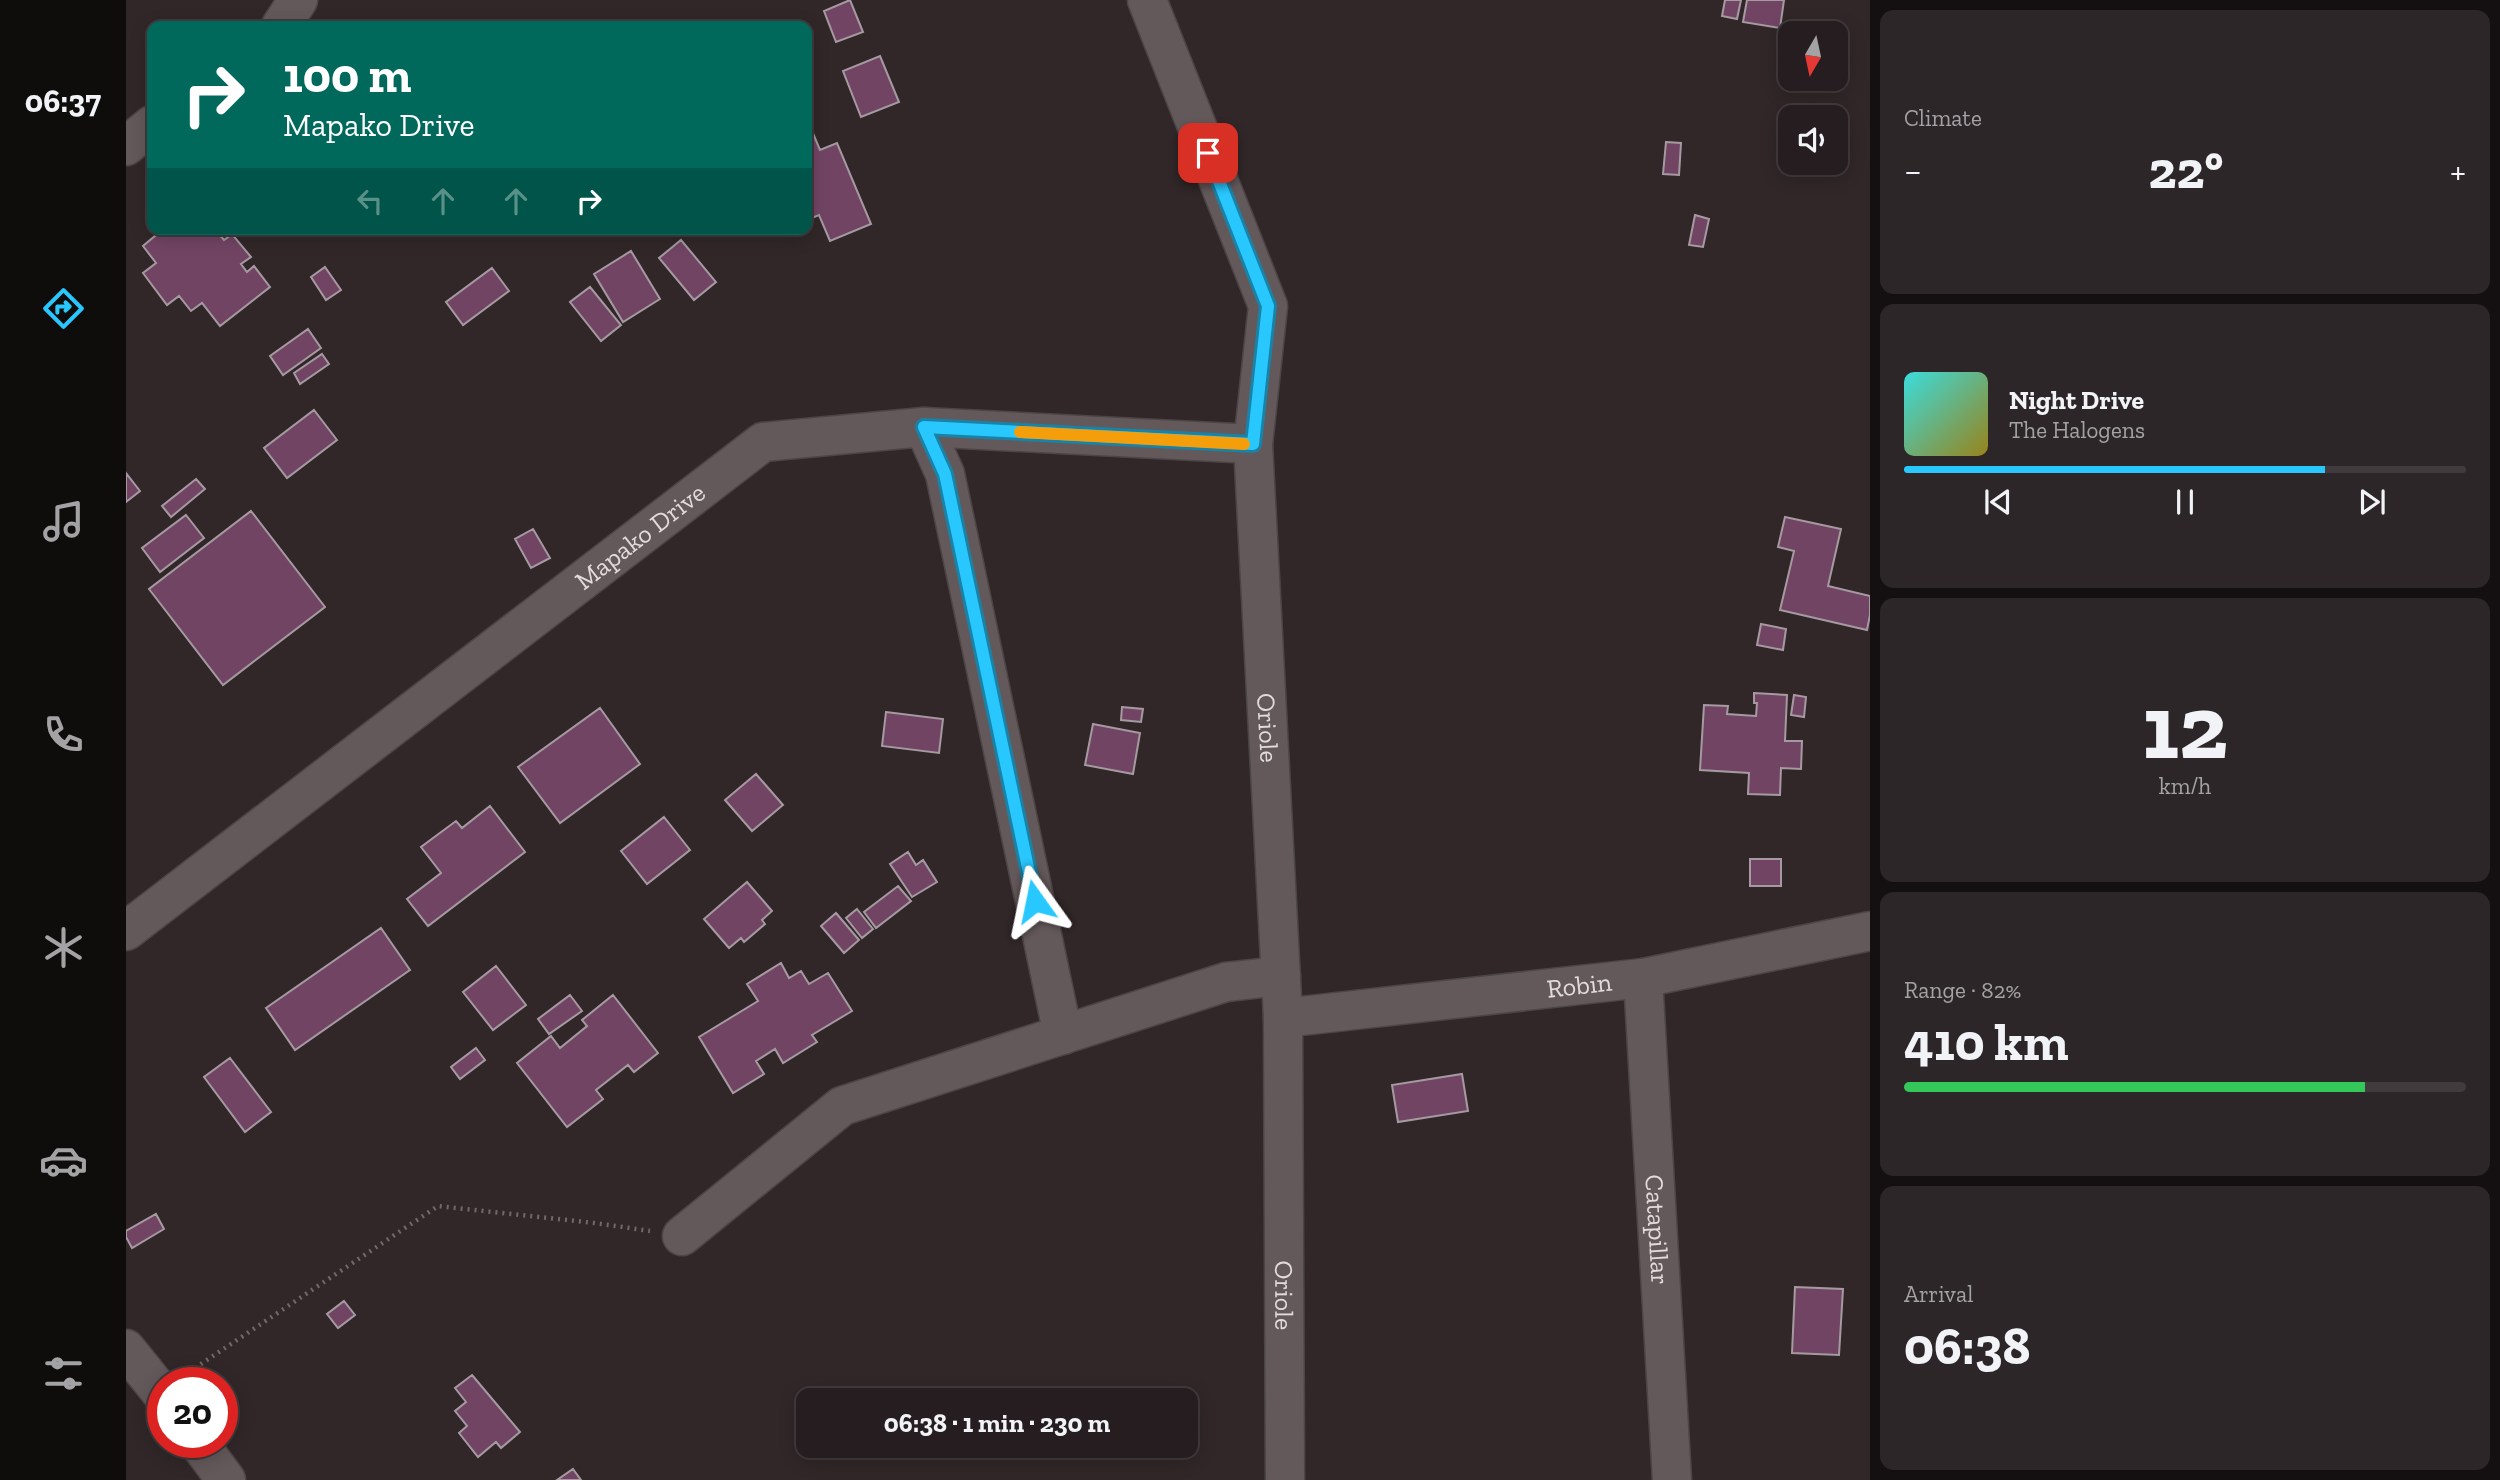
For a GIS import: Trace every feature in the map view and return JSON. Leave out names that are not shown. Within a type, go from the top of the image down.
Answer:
[{"type":"street","points":[[284,21],[298,0]]},
{"type":"street","name":"Oriole","points":[[1147,0],[1268,306],[1253,444],[1283,1018],[1285,1480]]},
{"type":"street","points":[[126,146],[147,129]]},
{"type":"street","points":[[924,427],[945,474],[1063,1035]]},
{"type":"street","name":"Mapako Drive","points":[[126,931],[763,442],[924,427],[1253,444]]},
{"type":"street","name":"Robin","points":[[1283,1018],[1643,978],[1870,931]]},
{"type":"street","points":[[682,1236],[842,1106],[1226,982],[1281,976]]},
{"type":"street","name":"Catapillar","points":[[1643,978],[1672,1480]]},
{"type":"street","points":[[126,1349],[150,1367]]},
{"type":"street","points":[[210,1458],[226,1480]]},
{"type":"path","points":[[201,1367],[438,1206],[594,1223],[682,1236]]},
{"type":"building","points":[[850,0],[863,32],[836,42],[824,11]]},
{"type":"building","points":[[1725,0],[1741,0],[1737,19],[1722,16]]},
{"type":"building","points":[[1747,0],[1784,0],[1778,28],[1743,22]]},
{"type":"building","points":[[880,56],[899,102],[861,117],[843,71]]},
{"type":"building","points":[[812,131],[820,150],[837,143],[871,224],[830,241],[819,215],[812,218]]},
{"type":"building","points":[[1666,142],[1681,143],[1679,175],[1663,174]]},
{"type":"building","points":[[1695,215],[1709,219],[1703,247],[1689,245]]},
{"type":"building","points":[[156,235],[220,235],[224,240],[233,235],[251,257],[241,264],[247,272],[254,266],[270,287],[220,326],[202,303],[191,311],[179,296],[167,305],[143,273],[156,263],[143,246]]},
{"type":"building","points":[[681,240],[716,282],[694,300],[659,258]]},
{"type":"building","points":[[631,251],[660,299],[623,322],[594,274]]},
{"type":"building","points":[[325,267],[341,290],[326,300],[311,277]]},
{"type":"building","points":[[492,268],[509,291],[463,325],[446,302]]},
{"type":"building","points":[[590,287],[621,325],[601,341],[570,302]]},
{"type":"building","points":[[308,329],[321,348],[283,375],[270,356]]},
{"type":"building","points":[[322,354],[329,364],[300,384],[294,373]]},
{"type":"building","points":[[314,410],[337,440],[287,478],[264,448]]},
{"type":"building","points":[[126,473],[140,491],[126,502]]},
{"type":"building","points":[[196,479],[205,489],[171,517],[162,506]]},
{"type":"building","points":[[251,511],[325,607],[223,685],[149,589]]},
{"type":"building","points":[[186,515],[204,538],[160,572],[142,548]]},
{"type":"building","points":[[1785,517],[1841,529],[1828,586],[1870,596],[1867,630],[1780,610],[1794,551],[1778,547]]},
{"type":"building","points":[[533,529],[550,558],[531,568],[515,539]]},
{"type":"building","points":[[1761,624],[1786,629],[1783,650],[1757,645]]},
{"type":"building","points":[[1754,693],[1787,695],[1785,741],[1802,741],[1801,769],[1781,768],[1780,795],[1748,794],[1749,773],[1700,770],[1704,705],[1728,706],[1727,714],[1756,716],[1757,703],[1754,703]]},
{"type":"building","points":[[1794,695],[1806,697],[1804,717],[1791,715]]},
{"type":"building","points":[[1122,707],[1143,709],[1141,722],[1121,720]]},
{"type":"building","points":[[600,708],[640,764],[560,823],[518,767]]},
{"type":"building","points":[[886,712],[943,719],[939,753],[882,746]]},
{"type":"building","points":[[1093,724],[1140,733],[1133,774],[1085,765]]},
{"type":"building","points":[[756,774],[783,805],[752,831],[725,800]]},
{"type":"building","points":[[490,806],[525,852],[428,926],[407,899],[441,873],[421,847],[456,821],[462,828]]},
{"type":"building","points":[[664,817],[690,850],[647,884],[621,851]]},
{"type":"building","points":[[908,852],[916,865],[923,860],[937,882],[912,897],[890,864]]},
{"type":"building","points":[[1750,859],[1781,859],[1781,886],[1750,886]]},
{"type":"building","points":[[747,882],[772,911],[762,920],[765,924],[744,942],[741,938],[729,948],[704,919]]},
{"type":"building","points":[[898,886],[911,901],[876,928],[864,912]]},
{"type":"building","points":[[857,909],[873,929],[862,938],[846,918]]},
{"type":"building","points":[[836,913],[859,940],[844,953],[821,926]]},
{"type":"building","points":[[381,928],[410,970],[295,1050],[266,1008]]},
{"type":"building","points":[[781,963],[789,978],[801,971],[809,984],[828,973],[852,1011],[812,1035],[817,1042],[783,1063],[775,1049],[756,1061],[764,1074],[733,1093],[699,1037],[758,1001],[747,984]]},
{"type":"building","points":[[496,966],[526,1005],[493,1030],[463,992]]},
{"type":"building","points":[[570,995],[582,1011],[549,1034],[538,1019]]},
{"type":"building","points":[[613,995],[658,1053],[634,1072],[628,1065],[596,1090],[603,1099],[567,1127],[517,1063],[551,1036],[560,1048],[587,1026],[582,1020]]},
{"type":"building","points":[[476,1048],[485,1060],[460,1079],[451,1067]]},
{"type":"building","points":[[230,1058],[271,1112],[245,1132],[204,1077]]},
{"type":"building","points":[[1462,1074],[1468,1111],[1398,1122],[1392,1085]]},
{"type":"building","points":[[156,1214],[164,1229],[132,1248],[126,1231]]},
{"type":"building","points":[[1795,1287],[1843,1289],[1839,1355],[1792,1353]]},
{"type":"building","points":[[344,1301],[355,1315],[338,1328],[327,1314]]},
{"type":"building","points":[[472,1375],[520,1432],[501,1448],[496,1442],[478,1457],[459,1433],[467,1426],[455,1411],[466,1402],[455,1388]]},
{"type":"building","points":[[573,1469],[581,1480],[557,1480]]},
{"type":"slow traffic","points":[[1020,432],[1244,444]]},
{"type":"route","points":[[1035,901],[945,474],[924,427],[1253,444],[1268,306],[1208,153]]}]
